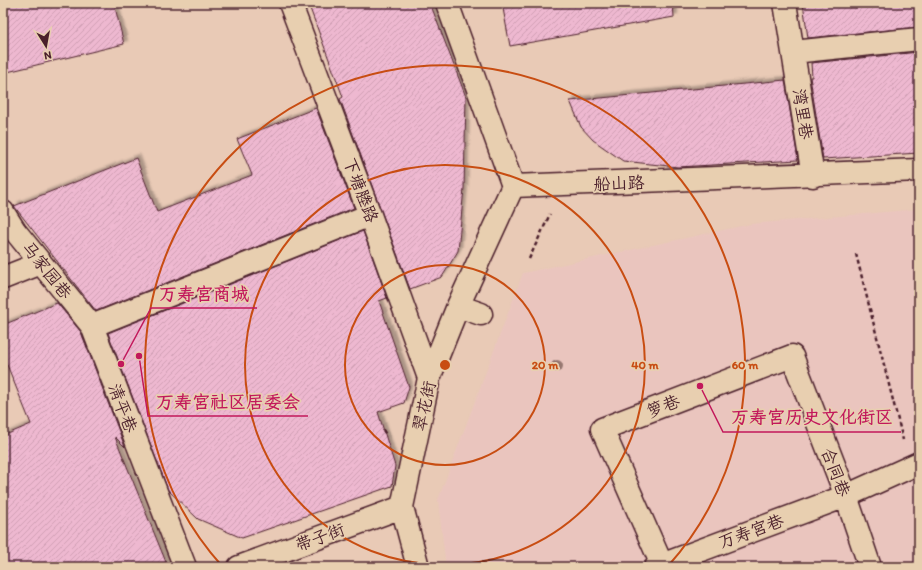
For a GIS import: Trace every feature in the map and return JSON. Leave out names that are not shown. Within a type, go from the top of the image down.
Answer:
[{"type":"street","name":"下塘塍路","points":[[290,3],[370,215],[429,378]]},
{"type":"street","points":[[447,3],[513,186]]},
{"type":"street","name":"湾里巷","points":[[785,3],[813,176]]},
{"type":"street","points":[[793,52],[919,39]]},
{"type":"street","name":"船山路","points":[[513,186],[813,176],[919,170]]},
{"type":"street","name":"翠花街","points":[[418,567],[402,507],[429,378],[458,306],[513,186]]},
{"type":"street","name":"马家园巷","points":[[3,212],[15,231],[92,326]]},
{"type":"street","points":[[92,326],[370,215]]},
{"type":"street","points":[[3,278],[41,263]]},
{"type":"street","points":[[458,306],[481,314]]},
{"type":"street","name":"清平巷","points":[[92,326],[185,567]]},
{"type":"street","name":"箩巷","points":[[659,566],[602,429],[792,356]]},
{"type":"street","name":"合同巷","points":[[792,356],[846,496],[870,567]]},
{"type":"street","name":"万寿宫巷","points":[[659,566],[846,496],[915,465]]},
{"type":"street","name":"带子街","points":[[239,567],[402,507]]},
{"type":"path","points":[[529,259],[564,184]]},
{"type":"path","points":[[856,254],[915,465]]},
{"type":"shaded area","points":[[919,209],[919,567],[446,567],[438,500],[523,273],[751,224]]},
{"type":"building","points":[[3,3],[114,3],[124,44],[3,73]]},
{"type":"building","points":[[308,3],[430,3],[466,97],[464,188],[458,251],[442,277],[410,289],[340,99],[343,97]]},
{"type":"building","points":[[502,3],[673,3],[674,17],[510,46]]},
{"type":"building","points":[[803,3],[919,3],[919,27],[808,38]]},
{"type":"building","points":[[919,52],[919,153],[823,159],[810,77],[812,77],[811,63]]},
{"type":"building","points":[[785,80],[798,160],[678,167],[623,161],[593,140],[581,127],[570,101]]},
{"type":"building","points":[[316,108],[354,208],[96,311],[14,206],[136,158],[157,212],[252,175],[237,139]]},
{"type":"building","points":[[363,231],[387,298],[379,301],[409,387],[404,403],[378,412],[395,466],[392,486],[242,538],[198,519],[168,490],[108,333]]},
{"type":"building","points":[[57,303],[81,332],[125,447],[115,437],[168,567],[3,567],[3,436],[31,424],[3,355],[3,325]]},
{"type":"place","name":"万寿宫社区居委会","points":[[139,356]]},
{"type":"place","name":"万寿宫商城","points":[[121,364]]},
{"type":"place","name":"万寿宫历史文化街区","points":[[700,386]]}]
